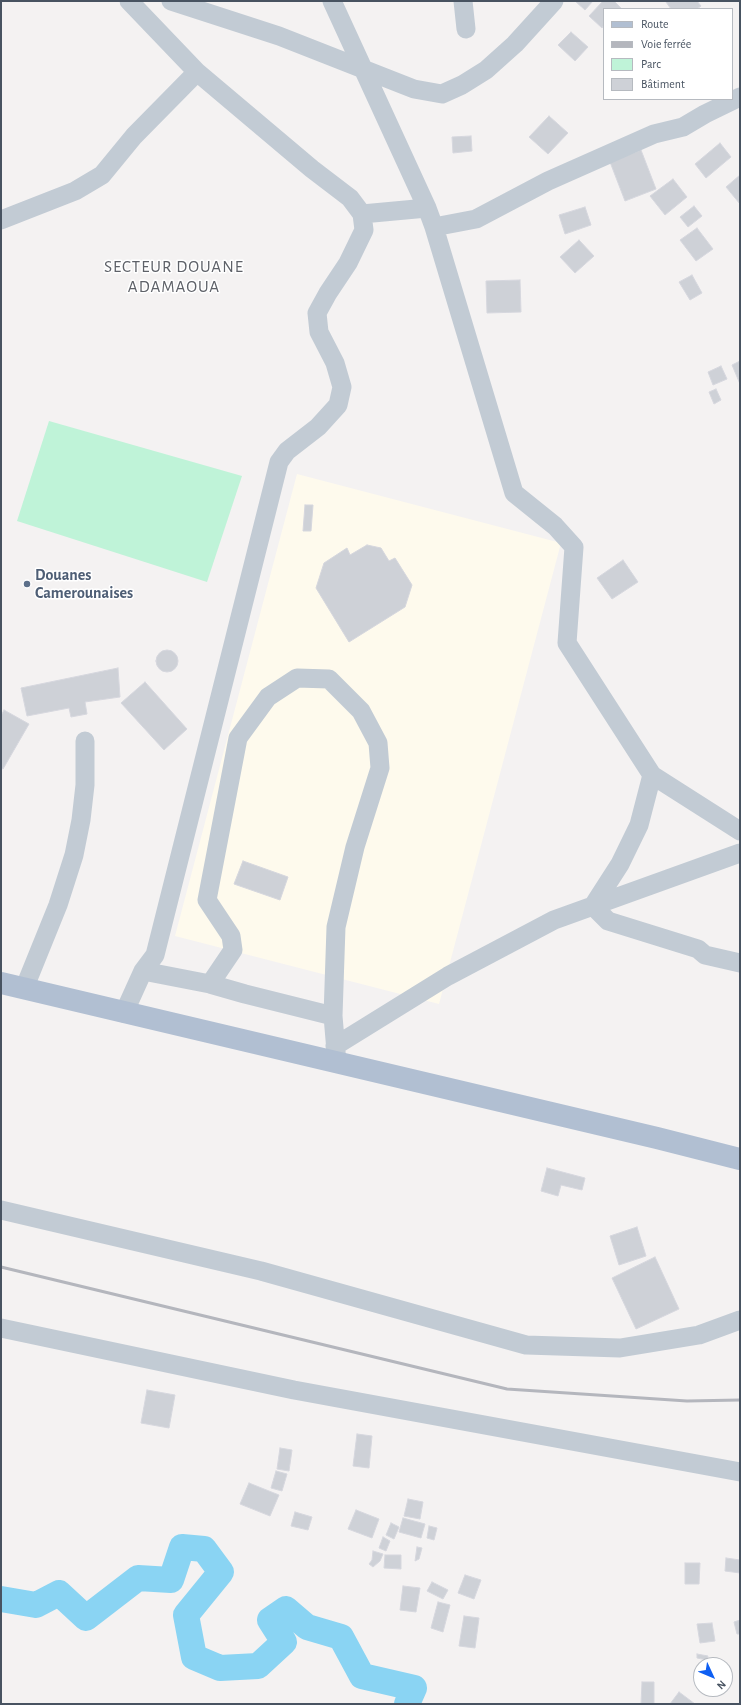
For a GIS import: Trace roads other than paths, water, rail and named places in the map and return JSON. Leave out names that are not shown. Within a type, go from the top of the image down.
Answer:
[{"type":"main road","points":[[1,984],[124,1013],[336,1055],[740,1159]]},
{"type":"street","points":[[124,1013],[143,971],[155,955],[279,462],[287,451],[318,427],[338,405],[342,386],[335,363],[319,332],[317,313],[348,263],[364,230],[362,214],[350,198],[312,169],[197,72],[129,1]]},
{"type":"street","points":[[171,1],[279,36],[414,89],[442,94],[462,85],[486,70],[515,44],[554,1]]},
{"type":"street","points":[[332,1],[427,208],[514,493],[555,526],[574,547],[567,643],[652,776],[740,831]]},
{"type":"street","points":[[463,1],[466,29]]},
{"type":"street","points":[[1,220],[75,191],[102,175],[134,136],[197,72]]},
{"type":"street","points":[[434,227],[476,219],[548,181],[654,134],[683,127],[705,114],[740,97]]},
{"type":"street","points":[[362,214],[427,208]]},
{"type":"street","points":[[210,984],[233,950],[230,936],[207,900],[238,738],[268,697],[291,681],[297,678],[329,679],[361,711],[378,743],[380,768],[356,847],[336,927],[333,1016],[336,1055]]},
{"type":"street","points":[[24,989],[58,905],[74,855],[81,820],[85,741]]},
{"type":"street","points":[[593,906],[620,864],[639,825],[652,776]]},
{"type":"street","points":[[336,1055],[448,976],[554,920],[740,853]]},
{"type":"street","points":[[593,906],[608,921],[698,949],[705,955],[740,963]]},
{"type":"street","points":[[143,971],[210,984],[333,1016]]},
{"type":"street","points":[[1,1210],[261,1271],[526,1344],[620,1348],[699,1335],[740,1320]]},
{"type":"street","points":[[1,1328],[294,1390],[740,1472]]},
{"type":"waterway","points":[[1,1599],[36,1605],[59,1593],[86,1618],[138,1578],[171,1580],[182,1547],[204,1549],[221,1572],[186,1615],[194,1657],[220,1668],[258,1666],[284,1642],[270,1620],[286,1609],[307,1627],[341,1637],[362,1676],[414,1688],[407,1704]]},
{"type":"railway","points":[[1,1267],[507,1389],[687,1401],[740,1400]]},
{"type":"place","name":"Douanes Camerounaises","points":[[27,584]]},
{"type":"district","name":"SECTEUR DOUANE ADAMAOUA","points":[[174,277]]}]
